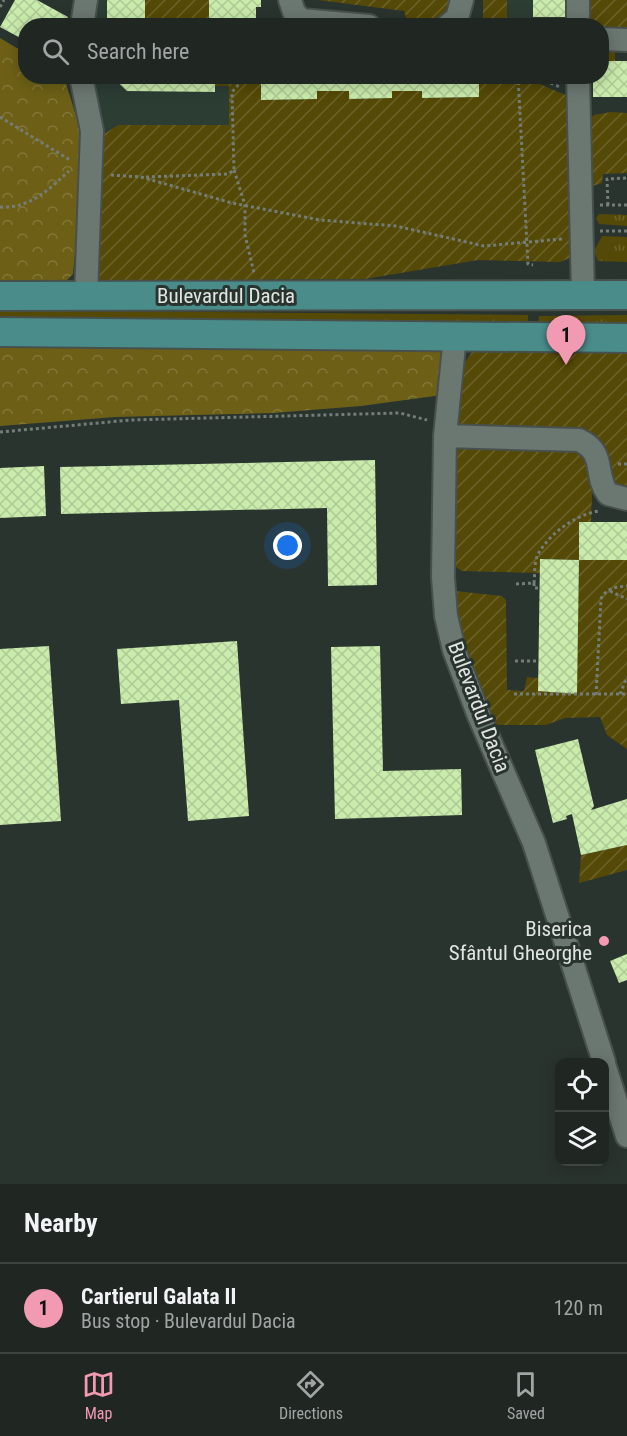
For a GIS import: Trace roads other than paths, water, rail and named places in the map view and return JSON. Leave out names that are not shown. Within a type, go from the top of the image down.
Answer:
[{"type":"main road","name":"Bulevardul Dacia","points":[[0,296],[627,295]]},
{"type":"main road","name":"Bulevardul Dacia","points":[[0,332],[627,338]]},
{"type":"street","points":[[83,18],[86,0]]},
{"type":"street","points":[[290,0],[294,12],[300,18]]},
{"type":"street","points":[[457,18],[462,0]]},
{"type":"street","points":[[578,0],[578,18]]},
{"type":"street","points":[[609,39],[627,40]]},
{"type":"street","points":[[83,84],[92,131],[84,169],[86,297]]},
{"type":"street","points":[[578,84],[583,294]]},
{"type":"street","name":"Bulevardul Dacia","points":[[455,336],[445,430],[443,577],[446,616],[454,650],[479,716],[534,843],[602,1058]]},
{"type":"street","points":[[445,430],[579,440],[589,444],[596,453],[603,488],[619,504]]},
{"type":"street","name":"Bulevardul Dacia","points":[[609,1079],[627,1136]]},
{"type":"place","name":"Cartierul Galata II","points":[[566,365]]},
{"type":"place","name":"Biserica Sfântul Gheorghe","points":[[604,941]]}]
